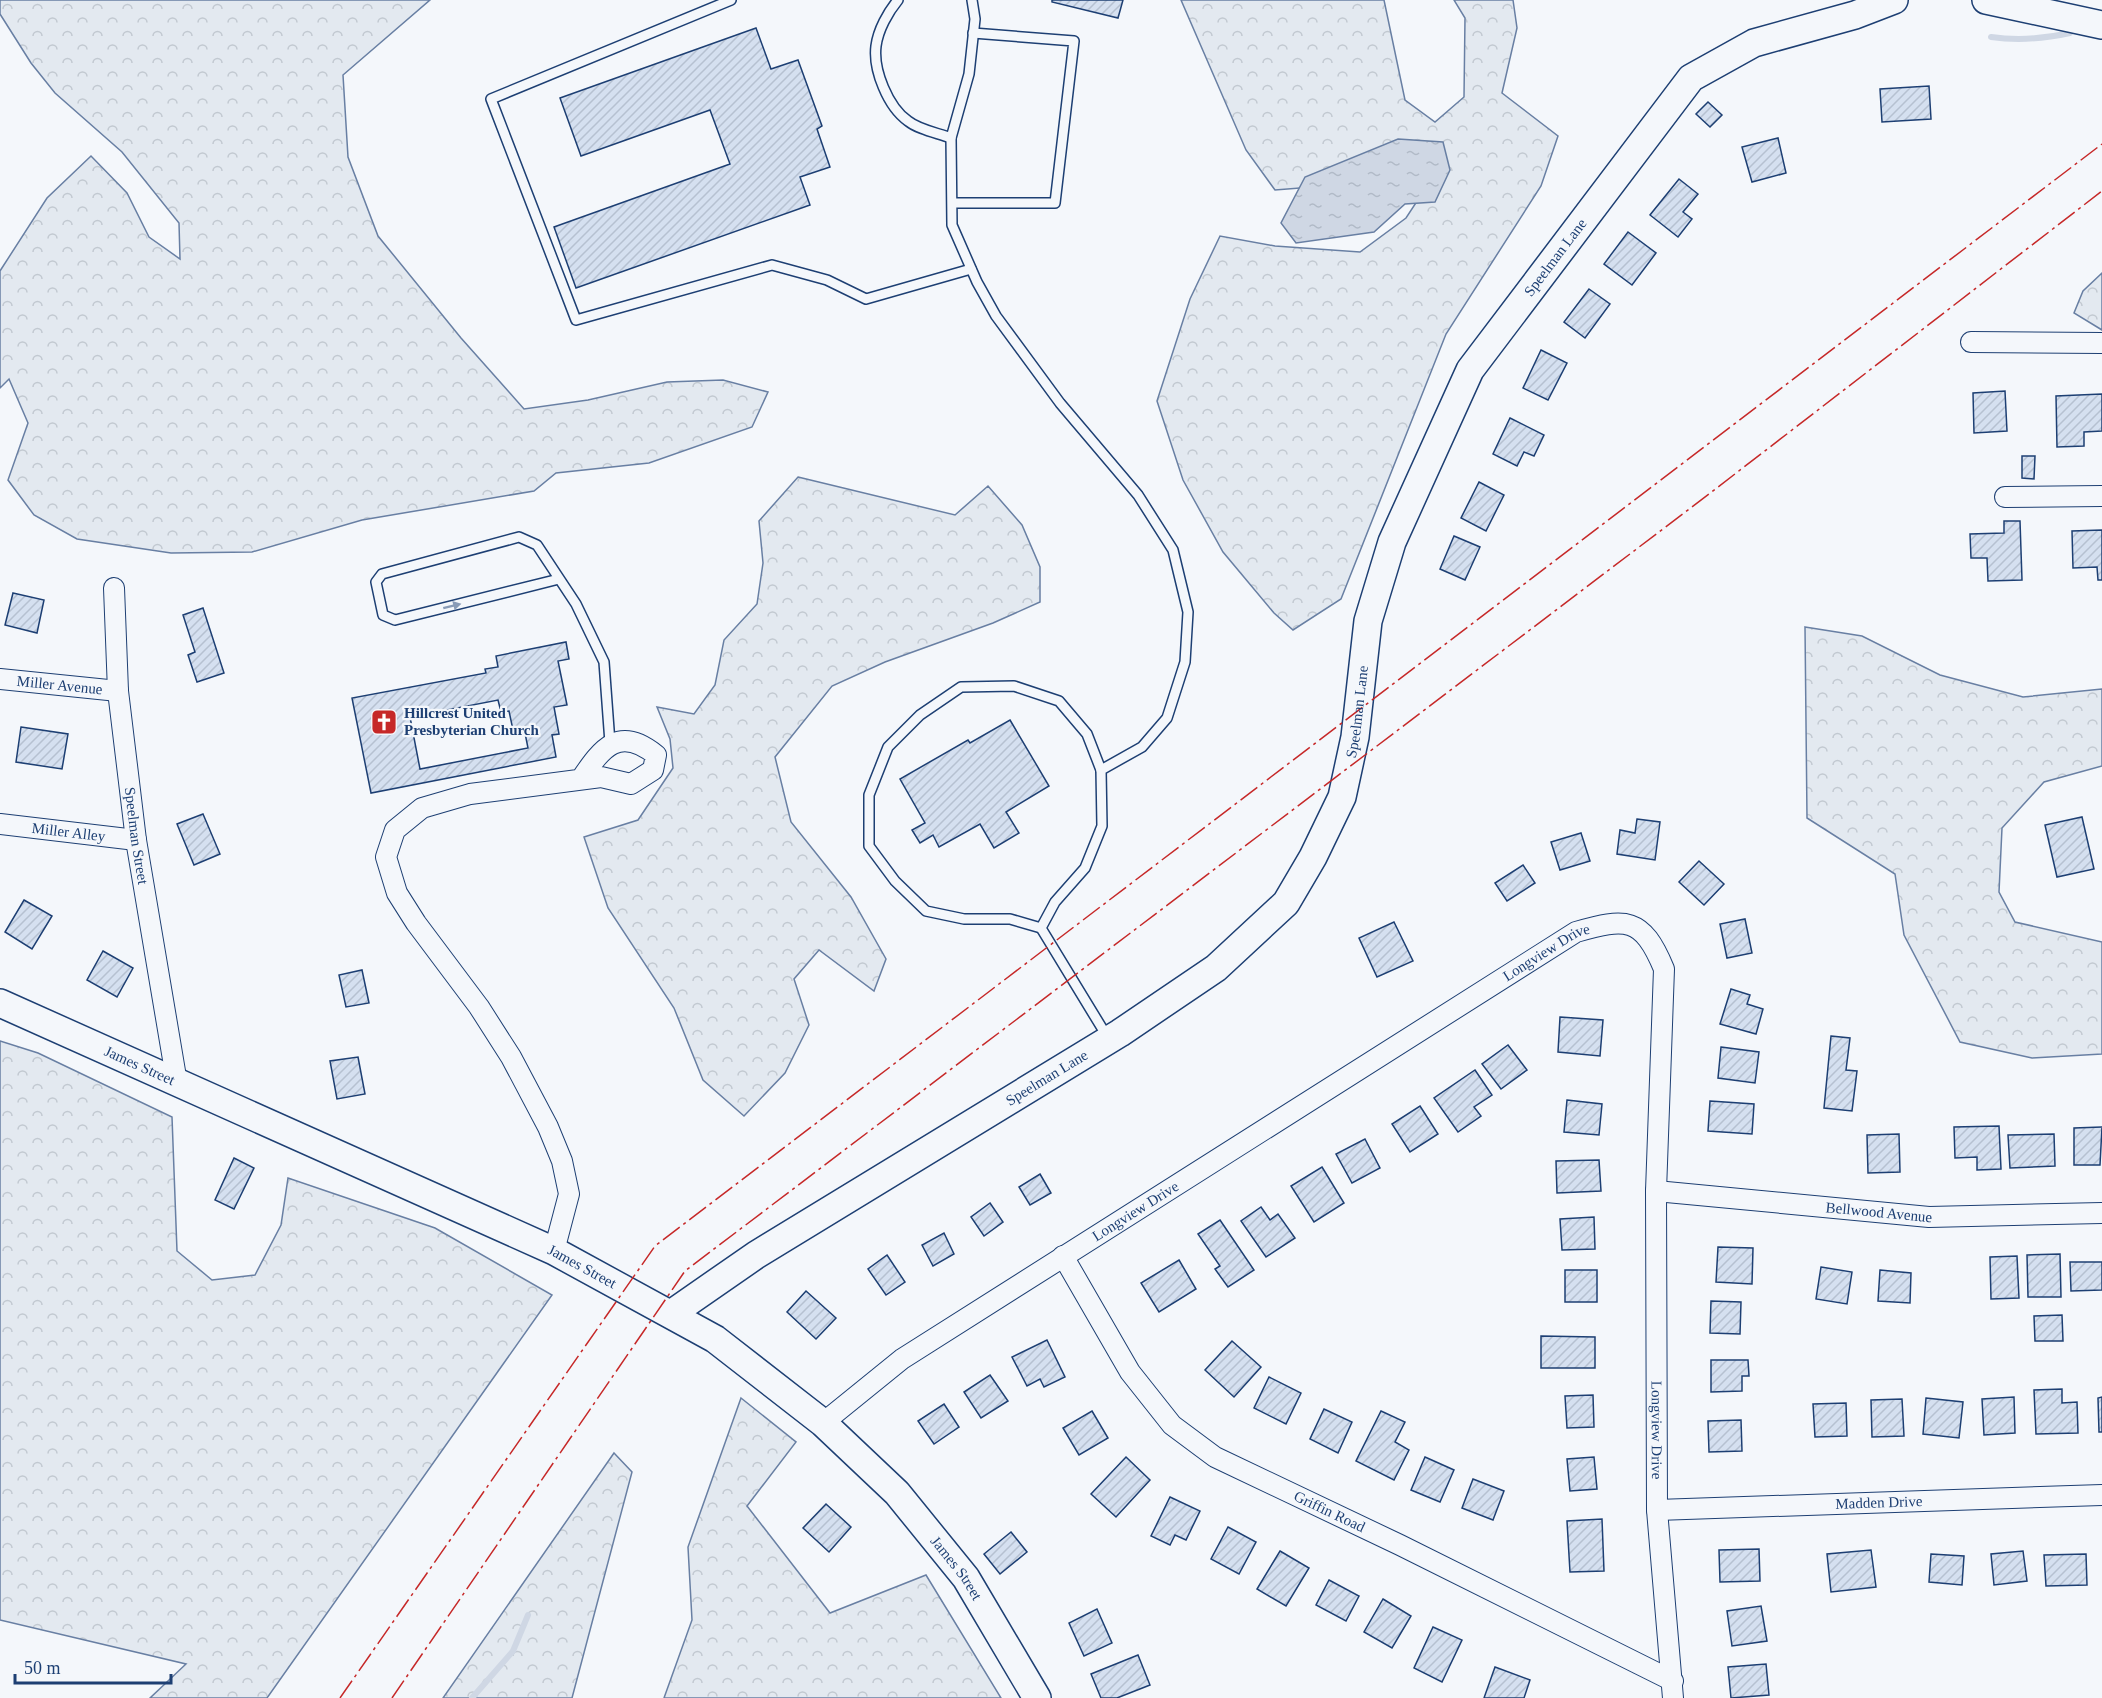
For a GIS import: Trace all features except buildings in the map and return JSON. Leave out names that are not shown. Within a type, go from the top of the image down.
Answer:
[{"type":"street","name":"Speelman Lane","points":[[671,1314],[756,1255],[1109,1039],[1216,968],[1286,903],[1313,857],[1342,797],[1355,737],[1368,621],[1392,542],[1470,370],[1692,78],[1754,43],[1855,15],[1894,0]]},
{"type":"street","points":[[1986,0],[2102,25]]},
{"type":"street","points":[[1971,342],[2102,343]]},
{"type":"street","points":[[2005,497],[2102,496]]},
{"type":"street","name":"Speelman Street","points":[[114,588],[118,691],[136,840],[177,1083]]},
{"type":"street","name":"Miller Avenue","points":[[0,679],[118,691]]},
{"type":"street","points":[[554,1251],[569,1194],[562,1161],[548,1127],[511,1057],[479,1007],[416,923],[397,893],[386,857],[395,830],[422,808],[470,794],[581,779],[601,777],[631,784],[653,770],[656,755],[647,748],[623,740],[610,743],[598,754],[581,779]]},
{"type":"street","name":"Miller Alley","points":[[0,825],[136,840]]},
{"type":"street","name":"Longview Drive","points":[[823,1423],[902,1359],[1576,932],[1615,921],[1634,926],[1653,943],[1664,969],[1656,1191],[1657,1509],[1673,1690]]},
{"type":"street","name":"James Street","points":[[0,1003],[554,1251],[715,1338],[823,1423],[897,1493],[966,1578],[1037,1698]]},
{"type":"street","name":"Bellwood Avenue","points":[[1656,1191],[1929,1217],[2102,1213]]},
{"type":"street","name":"Griffin Road","points":[[1063,1256],[1130,1372],[1172,1425],[1215,1457],[1400,1545],[1673,1690]]},
{"type":"street","name":"Madden Drive","points":[[1657,1509],[2102,1495]]},
{"type":"lane","points":[[731,0],[491,99],[576,320],[772,265],[827,280],[866,299],[971,269]]},
{"type":"lane","points":[[898,0],[882,26],[876,47],[880,76],[890,100],[908,122],[951,138]]},
{"type":"lane","points":[[972,0],[973,33],[969,74],[951,138],[952,225],[971,269],[996,316],[1060,403],[1138,495],[1173,550],[1188,612],[1185,662],[1167,718],[1142,747],[1101,770]]},
{"type":"lane","points":[[953,203],[1055,203],[1074,41],[973,33]]},
{"type":"lane","points":[[559,579],[395,621],[383,615],[376,582],[382,574],[519,537],[537,545],[576,604],[604,662],[610,743]]},
{"type":"lane","points":[[1041,928],[1054,902],[1085,868],[1102,826],[1101,770],[1087,734],[1059,701],[1014,686],[961,687],[920,715],[888,747],[869,795],[869,846],[895,881],[926,910],[964,919],[1010,919],[1041,928],[1109,1039]]},
{"type":"green space","points":[[0,0],[430,0],[343,75],[348,157],[378,236],[461,338],[524,409],[588,400],[667,382],[723,380],[768,392],[752,427],[649,463],[556,473],[534,491],[362,520],[252,552],[171,553],[77,539],[34,515],[8,480],[28,423],[9,379],[0,388],[0,271],[47,198],[91,156],[127,193],[149,237],[180,259],[179,223],[122,152],[55,93],[31,63],[0,14]]},
{"type":"green space","points":[[1181,0],[1384,0],[1405,100],[1435,122],[1464,97],[1465,18],[1454,0],[1513,0],[1517,28],[1502,93],[1558,136],[1541,186],[1446,334],[1341,599],[1293,630],[1274,613],[1223,552],[1183,480],[1157,401],[1190,299],[1220,236],[1275,246],[1360,252],[1406,218],[1429,183],[1363,183],[1275,190],[1246,150]]},
{"type":"green space","points":[[2102,273],[2102,330],[2074,313],[2083,291]]},
{"type":"green space","points":[[798,477],[955,515],[988,486],[1022,525],[1040,567],[1040,602],[993,623],[885,662],[832,686],[775,757],[791,822],[851,897],[886,959],[874,991],[819,950],[794,979],[809,1025],[785,1073],[744,1116],[703,1080],[674,1008],[608,908],[584,837],[638,820],[673,768],[670,739],[657,707],[694,714],[715,685],[724,640],[757,604],[763,563],[759,521]]},
{"type":"green space","points":[[1805,627],[1862,636],[1940,675],[2023,697],[2102,689],[2102,766],[2044,782],[2002,828],[1999,892],[2015,922],[2102,942],[2102,1054],[2032,1058],[1960,1042],[1904,935],[1895,874],[1807,818]]},
{"type":"green space","points":[[0,1041],[38,1053],[172,1117],[177,1251],[212,1280],[255,1275],[281,1225],[288,1178],[435,1228],[552,1295],[267,1698],[150,1698],[186,1664],[0,1620]]},
{"type":"green space","points":[[741,1398],[796,1442],[747,1506],[830,1613],[926,1575],[1001,1698],[664,1698],[692,1620],[688,1547]]},
{"type":"green space","points":[[614,1453],[632,1472],[572,1698],[443,1698]]},
{"type":"water","points":[[1398,139],[1443,142],[1450,170],[1435,202],[1405,204],[1374,232],[1296,243],[1281,223],[1305,177]]},
{"type":"waterway","points":[[1991,37],[2031,39],[2070,33]]},
{"type":"waterway","points":[[472,1698],[513,1651],[528,1615]]},
{"type":"power","points":[[340,1698],[655,1246],[2102,144]]},
{"type":"power","points":[[392,1698],[685,1271],[1709,494],[2102,191]]},
{"type":"place","name":"Hillcrest United Presbyterian Church","points":[[384,722]]}]
